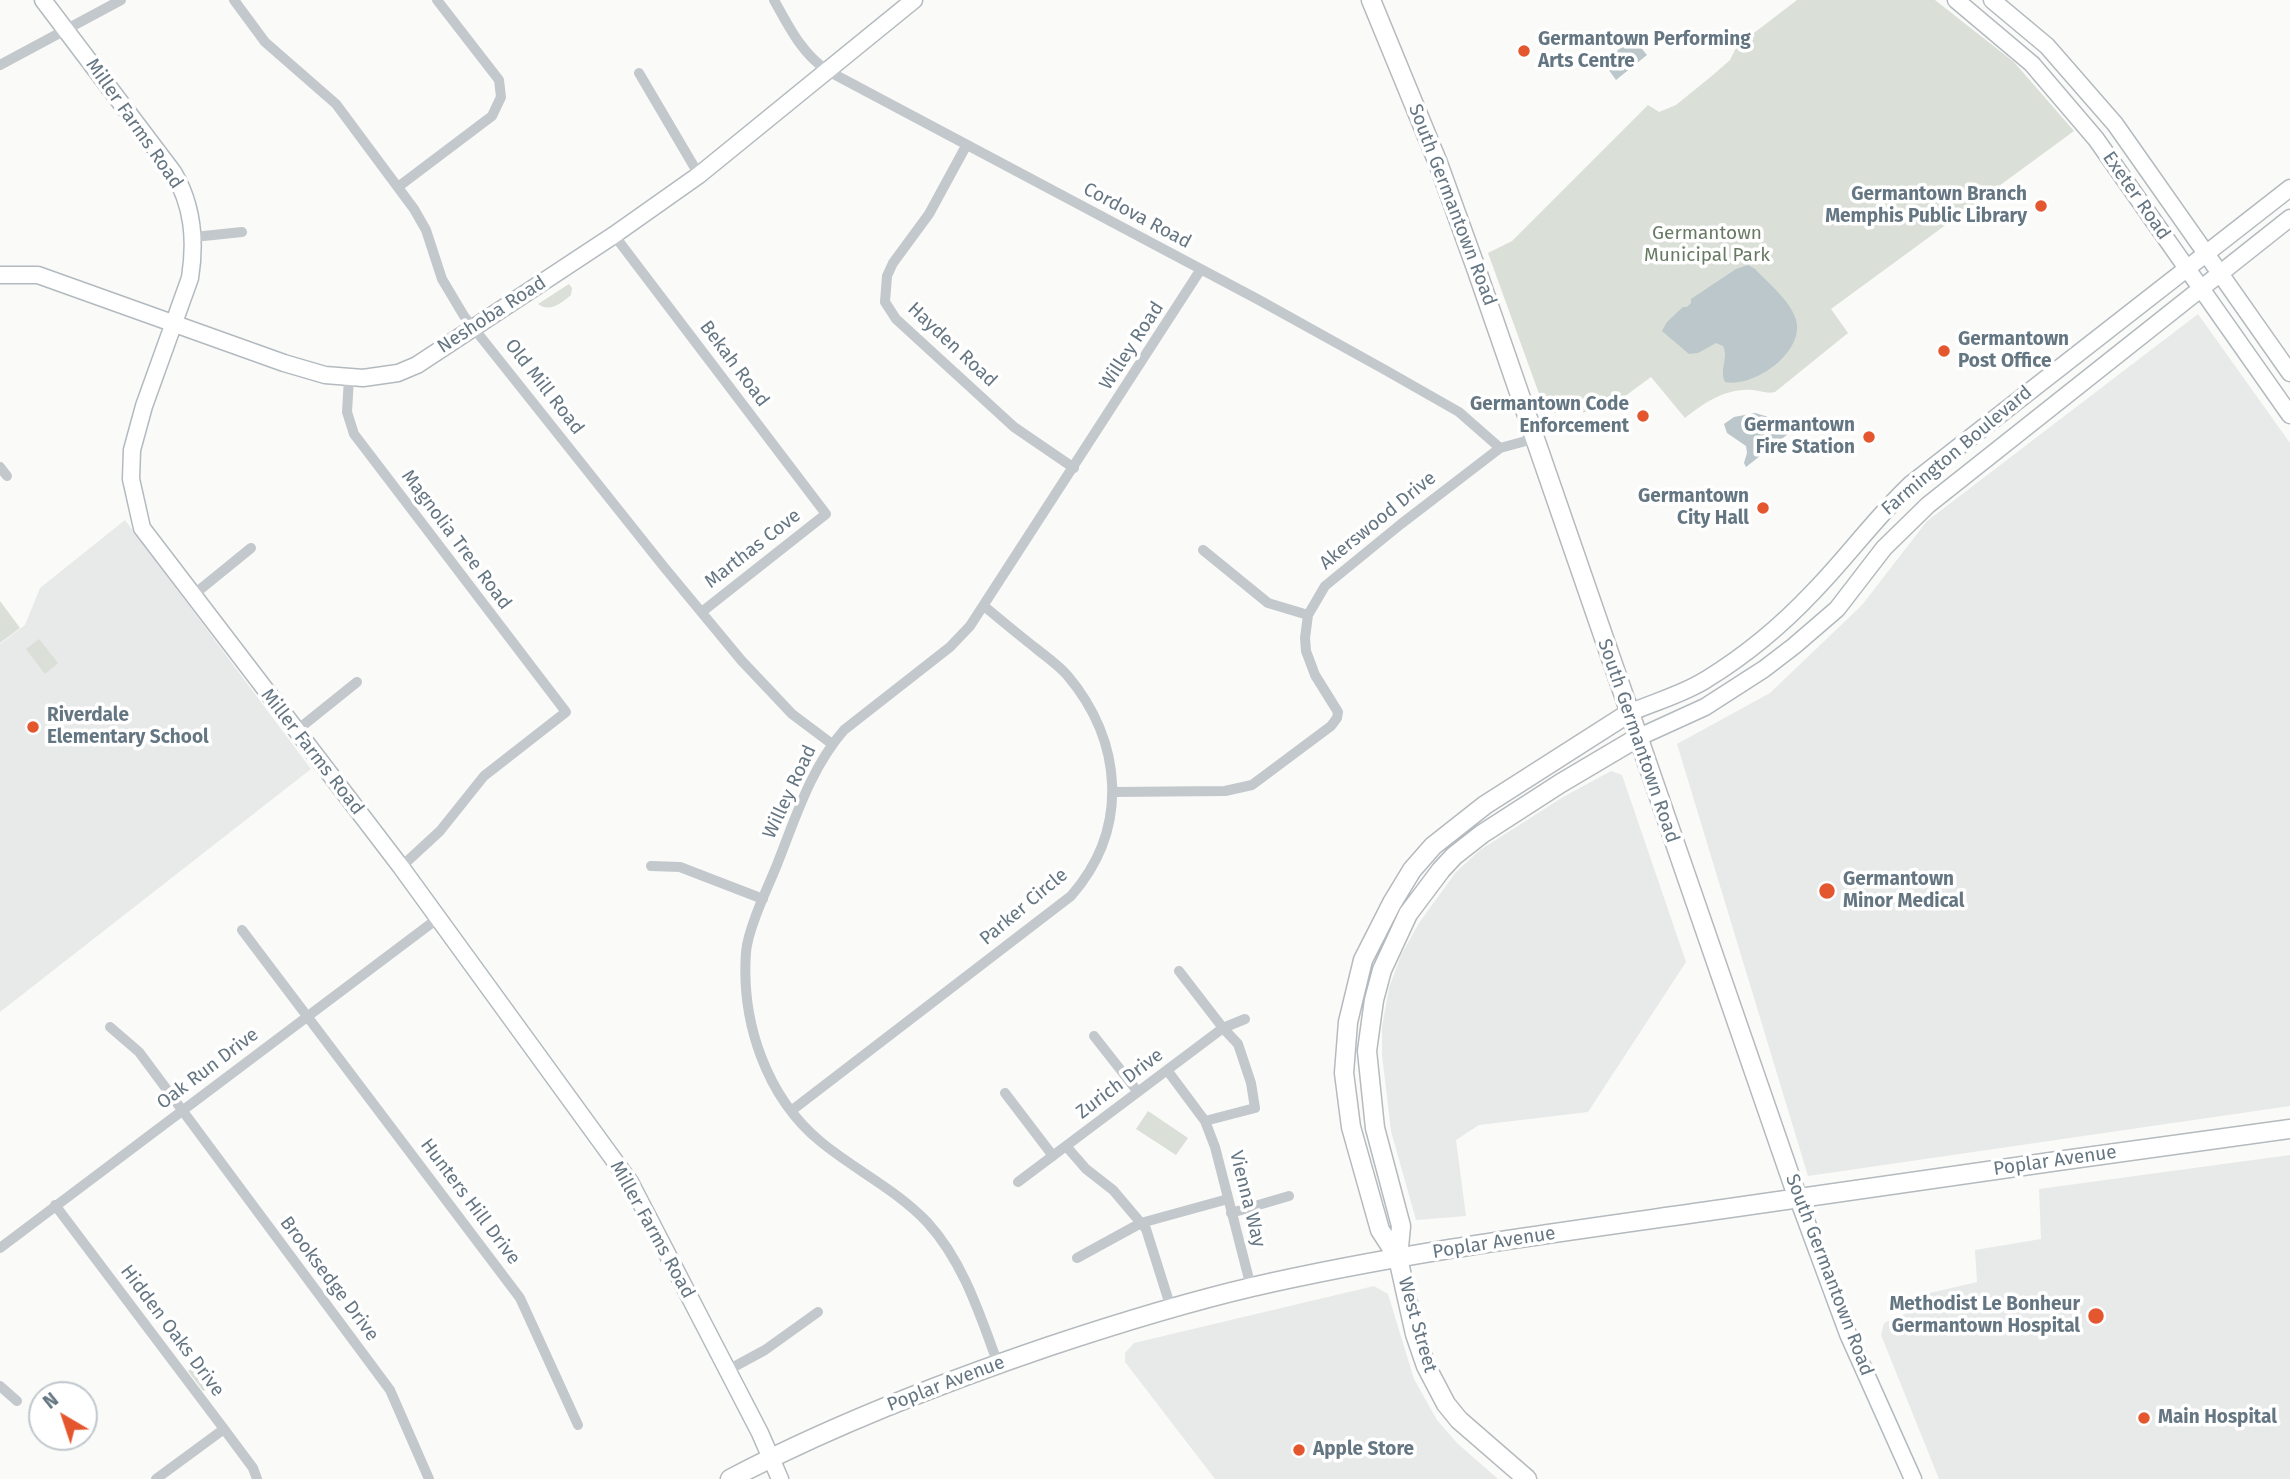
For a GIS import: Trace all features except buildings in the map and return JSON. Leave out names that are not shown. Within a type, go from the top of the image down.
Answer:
[{"type":"main road","name":"South Germantown Road","points":[[1371,0],[1438,163],[1536,438],[1637,738],[1797,1196]]},
{"type":"main road","points":[[1398,1258],[1380,1230],[1351,1128],[1344,1073],[1348,1022],[1363,960],[1412,870],[1433,846],[1485,806],[1629,713]]},
{"type":"main road","points":[[1398,1258],[1401,1226],[1375,1128],[1367,1051],[1374,1000],[1382,970],[1408,914],[1454,856],[1482,834],[1561,783],[1637,738]]},
{"type":"main road","name":"Poplar Avenue","points":[[730,1479],[769,1458],[881,1408],[998,1364],[1171,1308],[1251,1287],[1398,1258],[1797,1196],[2290,1129]]},
{"type":"main road","name":"West Street","points":[[1398,1258],[1415,1334],[1426,1366],[1446,1404],[1470,1432],[1527,1479]]},
{"type":"street","name":"Miller Farms Road","points":[[43,0],[173,172],[187,202],[194,237],[190,278],[132,450],[131,479],[142,528],[401,867],[630,1182],[760,1433],[780,1479]]},
{"type":"street","points":[[0,65],[121,0]]},
{"type":"street","name":"Old Mill Road","points":[[234,0],[265,42],[336,104],[423,224],[449,293],[664,567],[771,693],[792,714],[832,744]]},
{"type":"street","points":[[398,187],[492,116],[501,97],[499,80],[437,0]]},
{"type":"street","name":"Cordova Road","points":[[774,0],[794,36],[812,60],[828,71],[1201,269],[1459,412],[1500,448]]},
{"type":"street","name":"Neshoba Road","points":[[0,275],[38,275],[292,366],[325,374],[349,378],[377,377],[408,370],[699,176],[914,0]]},
{"type":"street","name":"Exeter Road","points":[[1956,0],[2032,64],[2096,139],[2290,415]]},
{"type":"street","name":"Exeter Road","points":[[1992,0],[2047,46],[2115,124],[2290,373]]},
{"type":"street","points":[[639,73],[699,176]]},
{"type":"street","name":"Hayden Road","points":[[967,146],[929,214],[893,263],[887,276],[886,302],[896,319],[1014,427],[1074,468]]},
{"type":"street","name":"Farmington Boulevard","points":[[1637,738],[1705,707],[1764,669],[1837,610],[1868,568],[1903,528],[1919,494],[1951,452],[2290,188]]},
{"type":"street","name":"Farmington Boulevard","points":[[1629,713],[1704,681],[1737,660],[1815,590],[1872,523],[2019,432],[2290,218]]},
{"type":"street","points":[[194,237],[242,232]]},
{"type":"street","name":"Bekah Road","points":[[614,235],[826,514]]},
{"type":"street","name":"Willey Road","points":[[998,1364],[977,1307],[957,1264],[933,1229],[911,1206],[821,1142],[791,1111],[769,1075],[750,1019],[746,950],[763,900],[815,771],[832,744],[874,705],[950,647],[970,626],[1201,269]]},
{"type":"street","name":"Magnolia Tree Road","points":[[349,378],[347,412],[354,434],[566,712],[484,776],[440,831],[401,867]]},
{"type":"street","points":[[2032,388],[2048,409]]},
{"type":"street","points":[[1951,452],[1967,459],[2019,432]]},
{"type":"street","name":"Akerswood Drive","points":[[1114,792],[1225,791],[1252,785],[1331,726],[1337,719],[1338,712],[1310,663],[1305,638],[1308,615],[1325,586],[1500,448],[1536,438]]},
{"type":"street","name":"Marthas Cove","points":[[703,611],[826,514]]},
{"type":"street","points":[[192,596],[251,548]]},
{"type":"street","points":[[1203,550],[1268,603],[1308,615]]},
{"type":"street","name":"Parker Circle","points":[[791,1111],[1070,896],[1085,878],[1099,850],[1111,813],[1114,792],[1114,777],[1101,729],[1084,696],[1065,672],[984,606]]},
{"type":"street","points":[[296,732],[357,682]]},
{"type":"street","points":[[651,866],[680,867],[763,900]]},
{"type":"street","name":"Oak Run Drive","points":[[0,1248],[437,919]]},
{"type":"street","name":"Hunters Hill Drive","points":[[242,930],[520,1298],[578,1425]]},
{"type":"street","points":[[1179,971],[1238,1044],[1251,1083],[1255,1108],[1205,1121]]},
{"type":"street","name":"Zurich Drive","points":[[1018,1182],[1223,1028],[1245,1018]]},
{"type":"street","name":"Brooksedge Drive","points":[[110,1027],[139,1052],[390,1390],[429,1479]]},
{"type":"street","points":[[1094,1036],[1138,1092]]},
{"type":"street","name":"Vienna Way","points":[[1167,1070],[1205,1121],[1221,1163],[1251,1287]]},
{"type":"street","points":[[1005,1093],[1053,1156]]},
{"type":"street","points":[[1066,1146],[1086,1169],[1114,1190],[1142,1223],[1149,1235],[1171,1308]]},
{"type":"street","points":[[1231,1213],[1289,1196]]},
{"type":"street","name":"South Germantown Road","points":[[1797,1196],[1848,1334],[1913,1479]]},
{"type":"street","points":[[1077,1258],[1142,1223],[1228,1199]]},
{"type":"street","name":"Hidden Oaks Drive","points":[[55,1205],[253,1468],[257,1479]]},
{"type":"street","points":[[728,1370],[765,1350],[818,1312]]},
{"type":"street","points":[[0,1386],[17,1401]]},
{"type":"street","points":[[156,1479],[224,1429]]},
{"type":"shaded area","points":[[1633,38],[1647,55],[1616,80],[1603,62]]},
{"type":"shaded area","points":[[1748,265],[1755,269],[1789,306],[1796,320],[1797,332],[1793,344],[1775,365],[1750,379],[1725,382],[1723,346],[1716,343],[1698,353],[1689,354],[1662,331],[1667,322],[1691,303],[1691,299],[1736,269]]},
{"type":"shaded area","points":[[2198,314],[2290,443],[2290,1106],[1808,1176],[1677,744],[1770,693],[1862,605],[1927,521]]},
{"type":"shaded area","points":[[1755,413],[1779,420],[1786,425],[1788,434],[1746,467],[1746,446],[1727,433],[1724,424],[1734,417]]},
{"type":"shaded area","points":[[125,520],[311,769],[0,1012],[0,644],[25,625],[40,588]]},
{"type":"shaded area","points":[[1611,771],[1622,775],[1686,962],[1588,1112],[1479,1125],[1456,1140],[1466,1216],[1416,1220],[1391,1131],[1382,1055],[1382,1027],[1389,988],[1401,955],[1419,923],[1456,872],[1480,850],[1563,797]]},
{"type":"shaded area","name":"Methodist Le Bonheur Germantown Hospital","points":[[2290,1155],[2290,1479],[1939,1479],[1881,1335],[1884,1323],[1919,1308],[1921,1295],[1977,1282],[1975,1250],[2041,1239],[2039,1189]]},
{"type":"shaded area","points":[[1374,1286],[1388,1294],[1414,1379],[1437,1420],[1457,1443],[1498,1479],[1215,1479],[1125,1362],[1125,1353],[1134,1343]]},
{"type":"green space","name":"Germantown Municipal Park","points":[[1797,0],[1935,0],[2014,62],[2074,131],[1831,309],[1848,333],[1775,392],[1734,391],[1708,402],[1685,418],[1651,377],[1609,408],[1580,413],[1546,413],[1488,253],[1512,241],[1648,105],[1659,112],[1676,105],[1730,60],[1737,46]]},
{"type":"green space","points":[[569,284],[572,288],[571,295],[559,304],[547,308],[538,304]]},
{"type":"green space","points":[[0,601],[20,628],[0,643]]},
{"type":"green space","points":[[39,639],[58,663],[45,674],[26,649]]},
{"type":"green space","points":[[1148,1111],[1188,1138],[1176,1155],[1136,1129]]},
{"type":"green space","points":[[196,1365],[204,1370],[211,1383],[211,1386],[203,1391],[188,1371]]},
{"type":"place","name":"Germantown Performing Arts Centre","points":[[1524,51]]},
{"type":"place","name":"Germantown Branch Memphis Public Library","points":[[2041,206]]},
{"type":"place","name":"Germantown Post Office","points":[[1944,351]]},
{"type":"place","name":"Germantown Code Enforcement","points":[[1643,416]]},
{"type":"place","name":"Germantown Fire Station","points":[[1869,437]]},
{"type":"place","name":"Germantown City Hall","points":[[1763,508]]},
{"type":"place","name":"Riverdale Elementary School","points":[[33,727]]},
{"type":"place","name":"Germantown Minor Medical","points":[[1827,891]]},
{"type":"place","name":"Methodist Le Bonheur Germantown Hospital","points":[[2096,1316]]},
{"type":"place","name":"Main Hospital","points":[[2144,1418]]},
{"type":"place","name":"Apple Store","points":[[1299,1450]]}]
